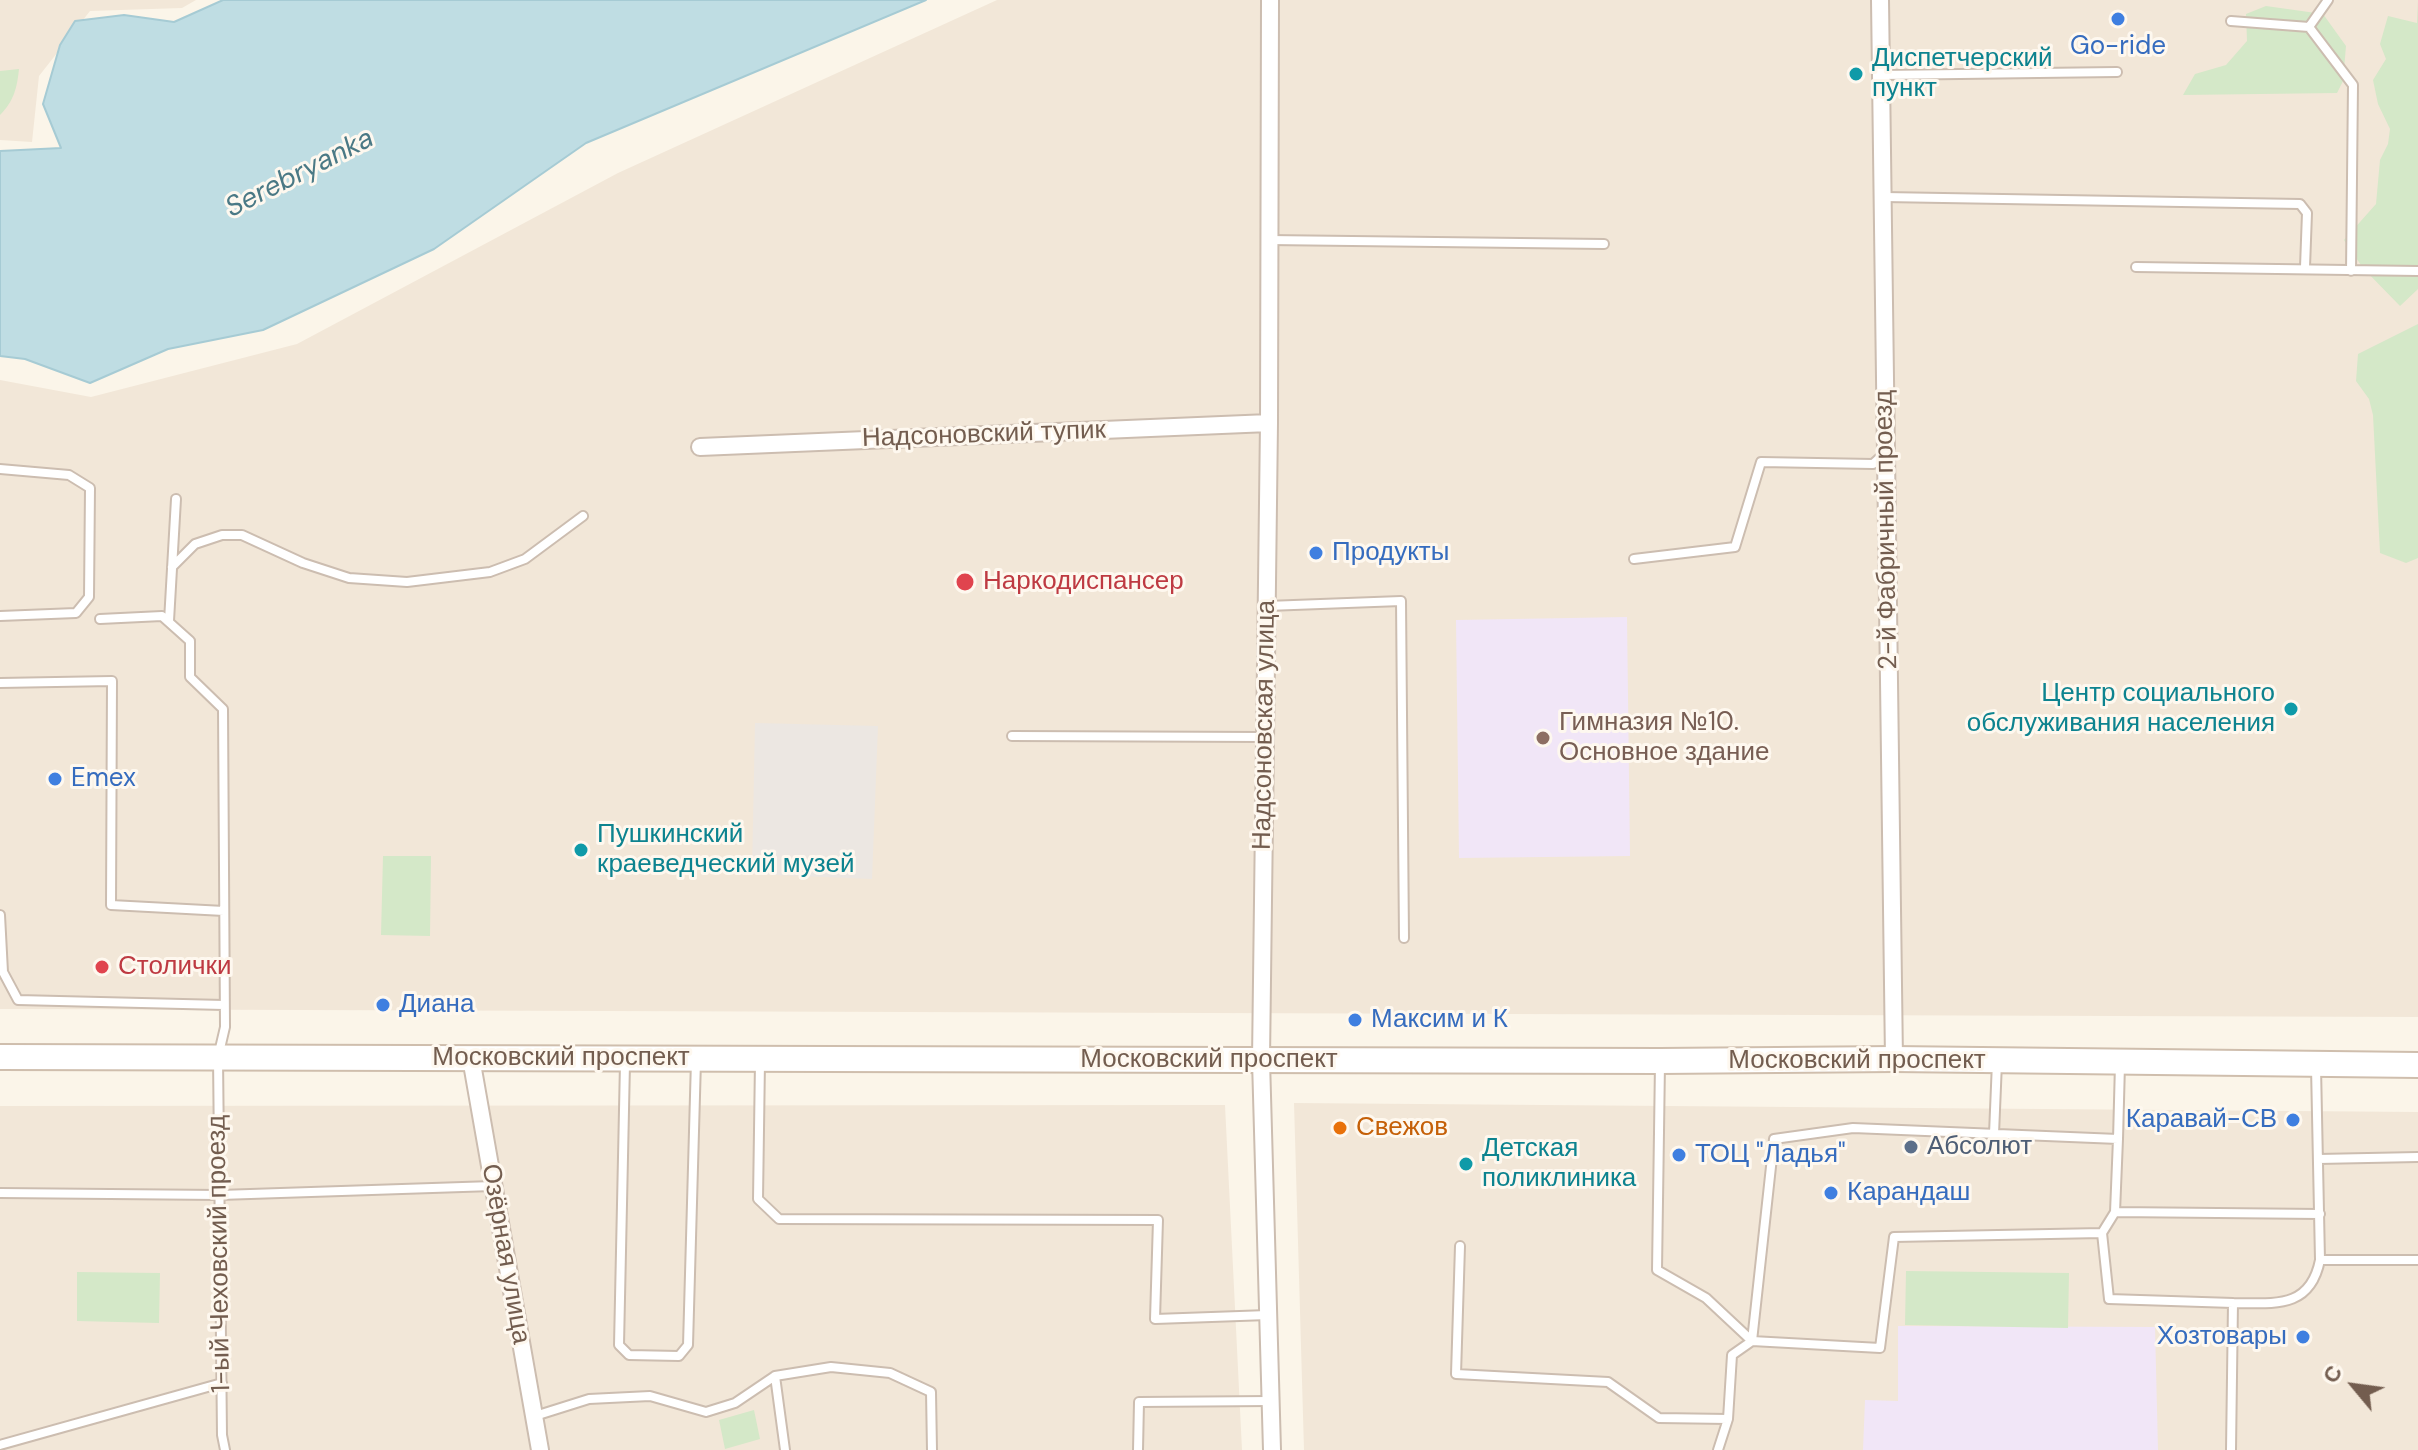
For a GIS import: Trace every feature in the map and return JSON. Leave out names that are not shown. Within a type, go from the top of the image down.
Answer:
[{"type":"main road","name":"Московский проспект","points":[[0,1057],[1894,1059],[2418,1065]]},
{"type":"street","name":"Надсоновская улица","points":[[1270,0],[1267,240],[1269,423],[1261,1060],[1272,1450]]},
{"type":"street","name":"2-й Фабричный проезд","points":[[1880,0],[1894,1059]]},
{"type":"street","name":"Надсоновский тупик","points":[[700,447],[1269,423]]},
{"type":"street","name":"Озёрная улица","points":[[471,1058],[540,1450]]},
{"type":"lane","points":[[2309,27],[2328,0]]},
{"type":"lane","points":[[2231,21],[2309,27],[2353,85],[2351,271]]},
{"type":"lane","points":[[1881,75],[2117,72]]},
{"type":"lane","points":[[1884,197],[2300,204],[2307,213],[2305,267]]},
{"type":"lane","points":[[1267,240],[1604,244]]},
{"type":"lane","points":[[2136,267],[2418,271]]},
{"type":"lane","points":[[1634,559],[1735,547],[1761,462],[1873,464],[1886,453]]},
{"type":"lane","points":[[0,469],[69,475],[90,488],[89,597],[76,613],[0,616]]},
{"type":"lane","points":[[169,621],[176,499]]},
{"type":"lane","points":[[172,567],[195,544],[222,535],[242,535],[303,563],[349,578],[407,582],[476,574],[525,559],[583,516]]},
{"type":"lane","points":[[1267,606],[1401,601],[1404,938]]},
{"type":"lane","points":[[100,619],[162,616],[169,621]]},
{"type":"lane","name":"1-ый Чеховский проезд","points":[[169,621],[190,641],[190,677],[223,709],[225,1027],[218,1057],[222,1435],[225,1450]]},
{"type":"lane","points":[[0,683],[112,681],[111,905],[224,911]]},
{"type":"lane","points":[[1012,736],[1265,737]]},
{"type":"lane","points":[[0,919],[3,972],[18,1000],[224,1005]]},
{"type":"lane","points":[[625,1058],[619,1345],[629,1355],[679,1356],[688,1345],[696,1058]]},
{"type":"lane","points":[[760,1059],[758,1199],[779,1219],[1158,1220],[1155,1319],[1268,1315]]},
{"type":"lane","points":[[1660,1061],[1657,1270],[1706,1298],[1752,1341]]},
{"type":"lane","points":[[1994,1134],[1997,1061]]},
{"type":"lane","points":[[2120,1061],[2115,1212],[2102,1233],[2109,1299],[2233,1303],[2285,1303],[2310,1287],[2317,1275],[2320,1214],[2316,1062]]},
{"type":"lane","points":[[1752,1341],[1774,1139],[1853,1128],[2118,1139]]},
{"type":"lane","points":[[2318,1159],[2418,1157]]},
{"type":"lane","points":[[0,1193],[220,1195],[493,1186]]},
{"type":"lane","points":[[2115,1212],[2320,1214]]},
{"type":"lane","points":[[1718,1450],[1728,1419],[1732,1355],[1752,1341],[1880,1348],[1894,1237],[2102,1233]]},
{"type":"lane","points":[[1460,1246],[1456,1374],[1608,1382],[1659,1418],[1728,1419]]},
{"type":"lane","points":[[2320,1260],[2418,1260]]},
{"type":"lane","points":[[2231,1450],[2233,1303]]},
{"type":"lane","points":[[534,1416],[589,1399],[650,1396],[706,1412],[735,1403],[775,1376],[831,1367],[890,1373],[931,1392],[932,1450]]},
{"type":"lane","points":[[775,1376],[785,1450]]},
{"type":"lane","points":[[0,1445],[222,1383]]},
{"type":"lane","points":[[1138,1450],[1139,1402],[1270,1401]]},
{"type":"shaded area","points":[[0,0],[196,0],[182,8],[90,11],[39,76],[32,142],[0,140]]},
{"type":"shaded area","points":[[997,0],[2418,0],[2418,1017],[0,1009],[0,380],[91,397],[297,344],[618,173]]},
{"type":"shaded area","name":"Гимназия №10. Основное здание","points":[[1627,617],[1630,856],[1459,858],[1456,620]]},
{"type":"shaded area","points":[[755,723],[878,726],[872,879],[752,874]]},
{"type":"shaded area","points":[[1294,1103],[2418,1112],[2418,1450],[1304,1450]]},
{"type":"shaded area","points":[[1225,1105],[1242,1450],[0,1450],[0,1106]]},
{"type":"shaded area","points":[[1898,1326],[2155,1327],[2158,1450],[1863,1450],[1865,1400],[1898,1401]]},
{"type":"green space","points":[[2418,0],[2418,289],[2400,306],[2363,268],[2344,240],[2376,204],[2380,160],[2388,144],[2390,129],[2378,104],[2373,80],[2386,59],[2380,44],[2388,16],[2417,23]]},
{"type":"green space","points":[[2266,6],[2323,14],[2346,46],[2343,81],[2337,93],[2183,95],[2195,74],[2226,65],[2247,41],[2246,14]]},
{"type":"green space","points":[[19,69],[14,94],[0,115],[0,71]]},
{"type":"green space","points":[[2418,324],[2418,558],[2406,563],[2380,553],[2373,415],[2369,399],[2356,381],[2358,354]]},
{"type":"green space","points":[[383,856],[431,856],[430,936],[381,935]]},
{"type":"green space","points":[[1906,1271],[2069,1273],[2068,1328],[1905,1325]]},
{"type":"green space","points":[[77,1272],[160,1273],[159,1323],[77,1321]]},
{"type":"green space","points":[[754,1410],[760,1439],[725,1449],[719,1420]]},
{"type":"water","name":"Serebryanka","points":[[223,0],[926,0],[586,143],[434,249],[263,330],[168,349],[90,383],[25,359],[0,356],[0,151],[61,148],[43,104],[60,45],[75,21],[124,15],[174,22]]},
{"type":"place","name":"Go-ride","points":[[2118,19]]},
{"type":"place","name":"Диспетчерский пункт","points":[[1856,74]]},
{"type":"place","name":"Продукты","points":[[1316,553]]},
{"type":"place","name":"Наркодиспансер","points":[[965,582]]},
{"type":"place","name":"Центр социального обслуживания населения","points":[[2291,709]]},
{"type":"place","name":"Гимназия №10. Основное здание","points":[[1543,738]]},
{"type":"place","name":"Emex","points":[[55,779]]},
{"type":"place","name":"Пушкинский краеведческий музей","points":[[581,850]]},
{"type":"place","name":"Столички","points":[[102,967]]},
{"type":"place","name":"Диана","points":[[383,1005]]},
{"type":"place","name":"Максим и К","points":[[1355,1020]]},
{"type":"place","name":"Каравай-СВ","points":[[2293,1120]]},
{"type":"place","name":"Свежов","points":[[1340,1128]]},
{"type":"place","name":"Абсолют","points":[[1911,1147]]},
{"type":"place","name":"ТОЦ \"Ладья\"","points":[[1679,1155]]},
{"type":"place","name":"Детская поликлиника","points":[[1466,1164]]},
{"type":"place","name":"Карандаш","points":[[1831,1193]]},
{"type":"place","name":"Хозтовары","points":[[2303,1337]]}]
